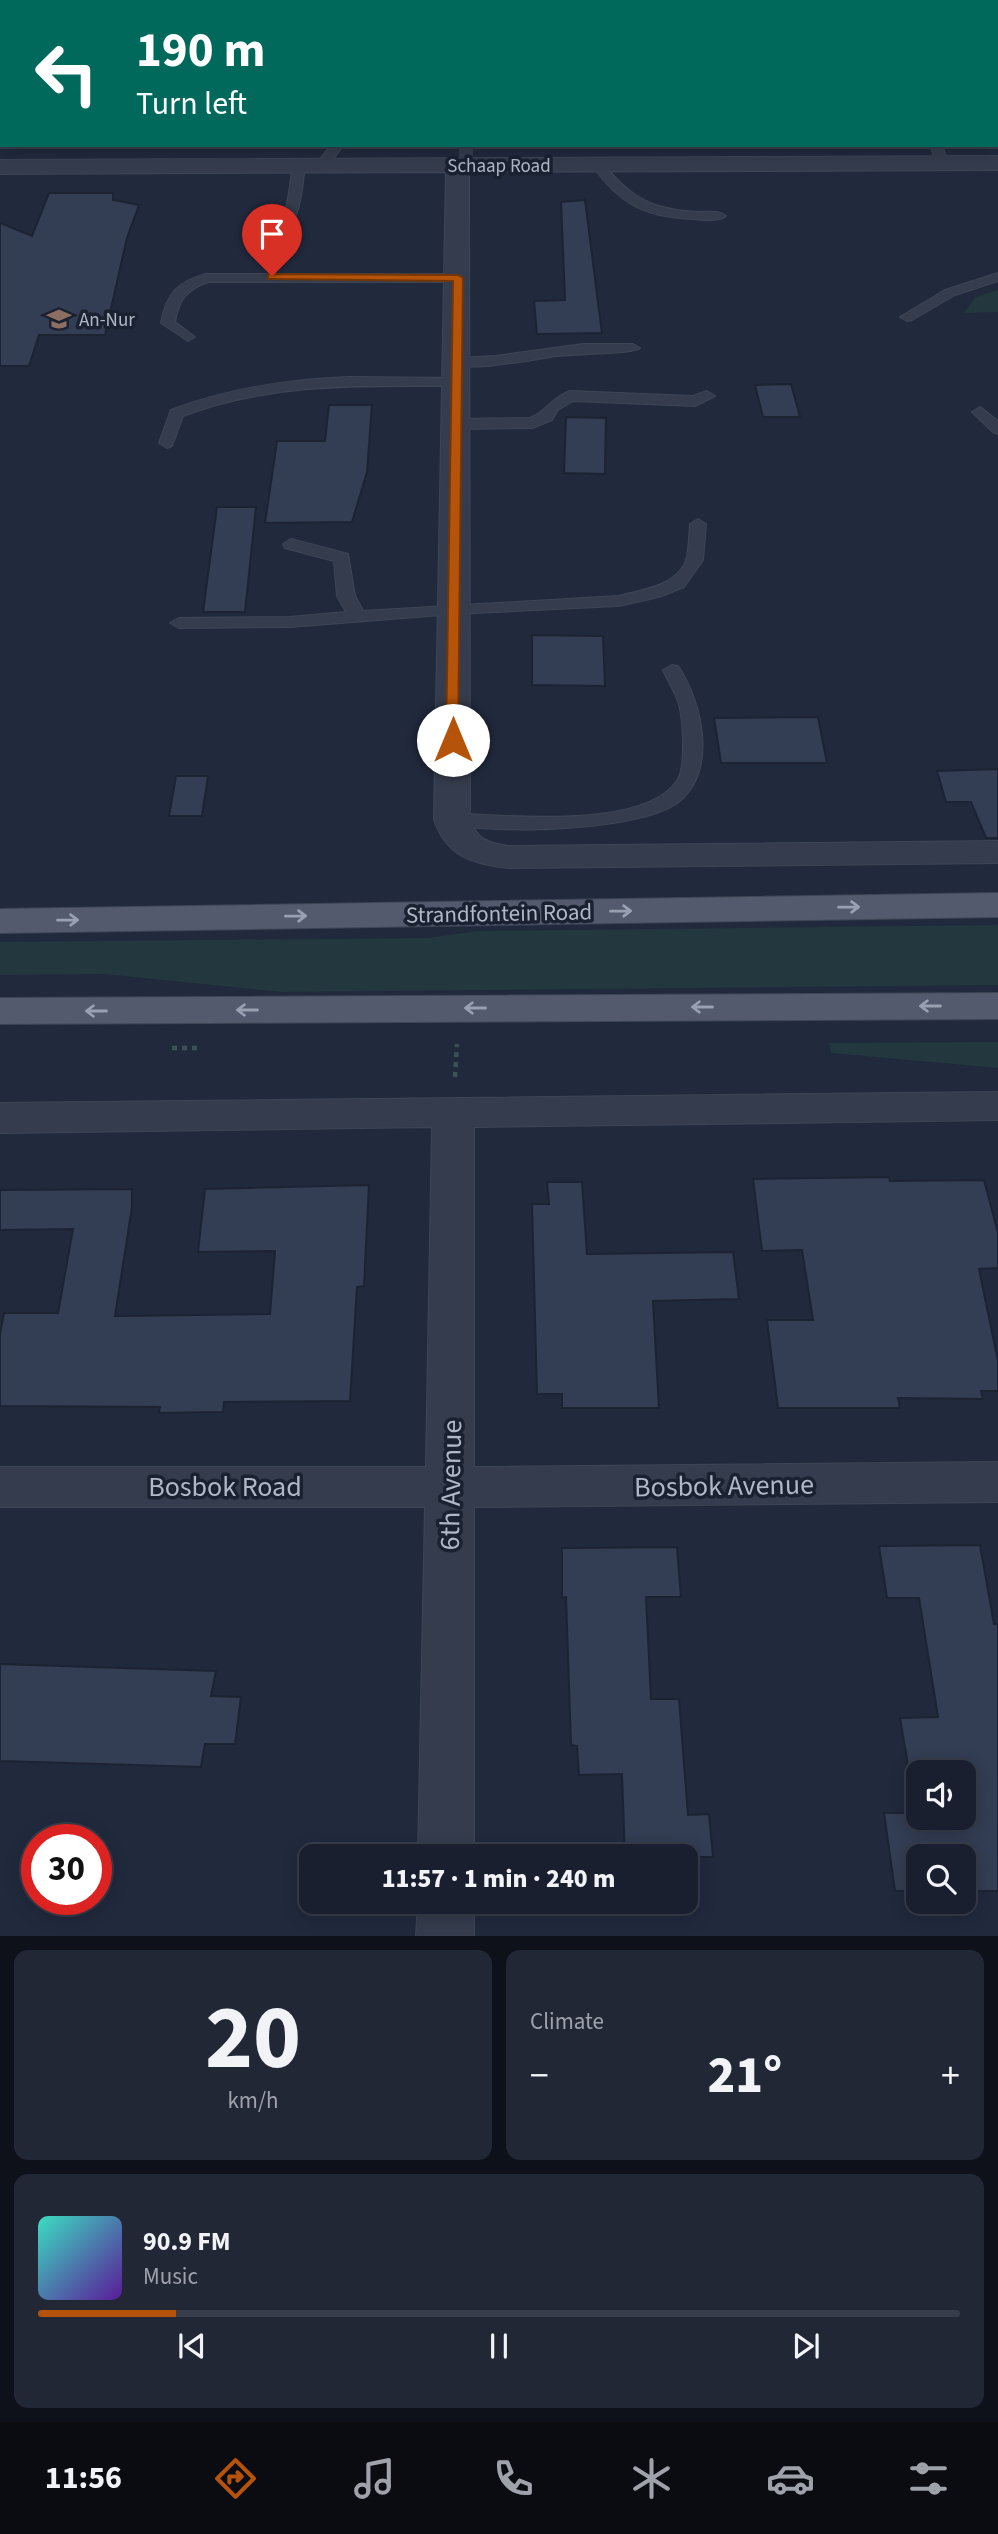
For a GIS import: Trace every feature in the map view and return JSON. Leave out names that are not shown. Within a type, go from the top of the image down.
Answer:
[{"type":"main road","name":"Strandfontein Road","points":[[0,921],[998,905]]},
{"type":"main road","points":[[0,1012],[998,1006]]},
{"type":"street","name":"Schaap Road","points":[[0,167],[310,166],[463,159],[597,165],[939,154],[998,163]]},
{"type":"street","points":[[463,159],[459,197],[454,609],[459,832],[484,854],[508,857],[998,852]]},
{"type":"street","points":[[0,1118],[998,1106]]},
{"type":"street","name":"6th Avenue","points":[[446,1844],[453,1113]]},
{"type":"street","name":"Bosbok Avenue","points":[[450,1487],[998,1482]]},
{"type":"street","name":"Bosbok Road","points":[[0,1487],[450,1487]]},
{"type":"street","points":[[446,1914],[446,1936]]},
{"type":"lane","points":[[259,239],[279,234],[285,228],[310,166],[335,147]]},
{"type":"lane","points":[[597,165],[617,191],[632,202],[660,212],[719,216]]},
{"type":"lane","points":[[907,317],[947,291],[968,283],[998,277]]},
{"type":"lane","points":[[188,337],[168,323],[171,300],[181,287],[206,278],[458,278]]},
{"type":"lane","points":[[167,443],[176,414],[206,400],[297,384],[457,372],[495,360],[583,348],[633,348]]},
{"type":"lane","points":[[457,424],[532,423],[547,416],[552,407],[570,396],[695,401],[707,396]]},
{"type":"lane","points":[[980,412],[998,429]]},
{"type":"lane","points":[[180,623],[290,622],[454,609],[618,601],[653,593],[678,583],[695,560],[698,524]]},
{"type":"lane","points":[[290,544],[342,558],[346,596],[357,616]]},
{"type":"lane","points":[[459,832],[628,817],[654,810],[676,795],[688,778],[689,709],[672,670]]},
{"type":"shaded area","points":[[998,290],[998,312],[964,313],[976,297]]},
{"type":"shaded area","points":[[998,925],[998,985],[281,992],[105,974],[0,975],[0,942],[428,938],[477,931]]},
{"type":"shaded area","points":[[998,1042],[998,1068],[831,1053],[829,1043]]},
{"type":"building","points":[[49,193],[113,193],[113,200],[139,205],[127,238],[105,335],[39,335],[29,366],[0,366],[0,223],[32,236]]},
{"type":"building","points":[[585,200],[602,333],[537,334],[534,301],[565,300],[561,202]]},
{"type":"building","points":[[791,384],[800,417],[763,417],[755,385]]},
{"type":"building","points":[[329,405],[372,405],[367,472],[352,522],[265,523],[277,441],[325,441]]},
{"type":"building","points":[[566,417],[606,418],[605,474],[564,473]]},
{"type":"building","points":[[217,507],[256,507],[245,612],[203,612]]},
{"type":"building","points":[[532,635],[603,636],[605,686],[532,685]]},
{"type":"building","points":[[818,717],[827,763],[721,763],[714,718]]},
{"type":"building","points":[[998,769],[998,838],[986,838],[971,802],[946,802],[937,771]]},
{"type":"building","points":[[176,776],[208,776],[202,816],[169,816]]},
{"type":"building","points":[[889,1177],[890,1181],[984,1180],[998,1233],[998,1268],[979,1269],[998,1361],[998,1391],[981,1391],[983,1399],[898,1398],[900,1408],[778,1408],[767,1320],[813,1320],[802,1250],[762,1251],[753,1179]]},
{"type":"building","points":[[547,1182],[582,1182],[587,1254],[733,1252],[739,1299],[653,1301],[659,1408],[562,1408],[562,1394],[537,1394],[532,1204],[549,1204]]},
{"type":"building","points":[[369,1185],[364,1286],[357,1287],[350,1401],[224,1402],[223,1412],[159,1413],[160,1407],[0,1406],[0,1334],[4,1313],[58,1313],[73,1229],[0,1230],[0,1190],[132,1189],[132,1207],[115,1316],[270,1314],[275,1251],[198,1252],[205,1189]]},
{"type":"building","points":[[980,1545],[994,1624],[998,1624],[998,1891],[976,1891],[976,1844],[906,1844],[906,1891],[895,1891],[884,1813],[906,1813],[906,1830],[976,1830],[976,1760],[907,1760],[900,1718],[938,1717],[919,1598],[887,1598],[879,1546]]},
{"type":"building","points":[[677,1547],[681,1597],[646,1597],[651,1699],[679,1699],[688,1815],[709,1814],[713,1857],[698,1857],[698,1844],[625,1844],[622,1774],[579,1775],[577,1746],[571,1745],[566,1597],[562,1598],[562,1548]]},
{"type":"building","points":[[0,1664],[216,1671],[211,1696],[241,1697],[235,1744],[205,1744],[201,1767],[0,1761]]},
{"type":"place","name":"An-Nur","points":[[59,319]]},
{"type":"route","points":[[272,276],[458,278],[453,740]]}]
